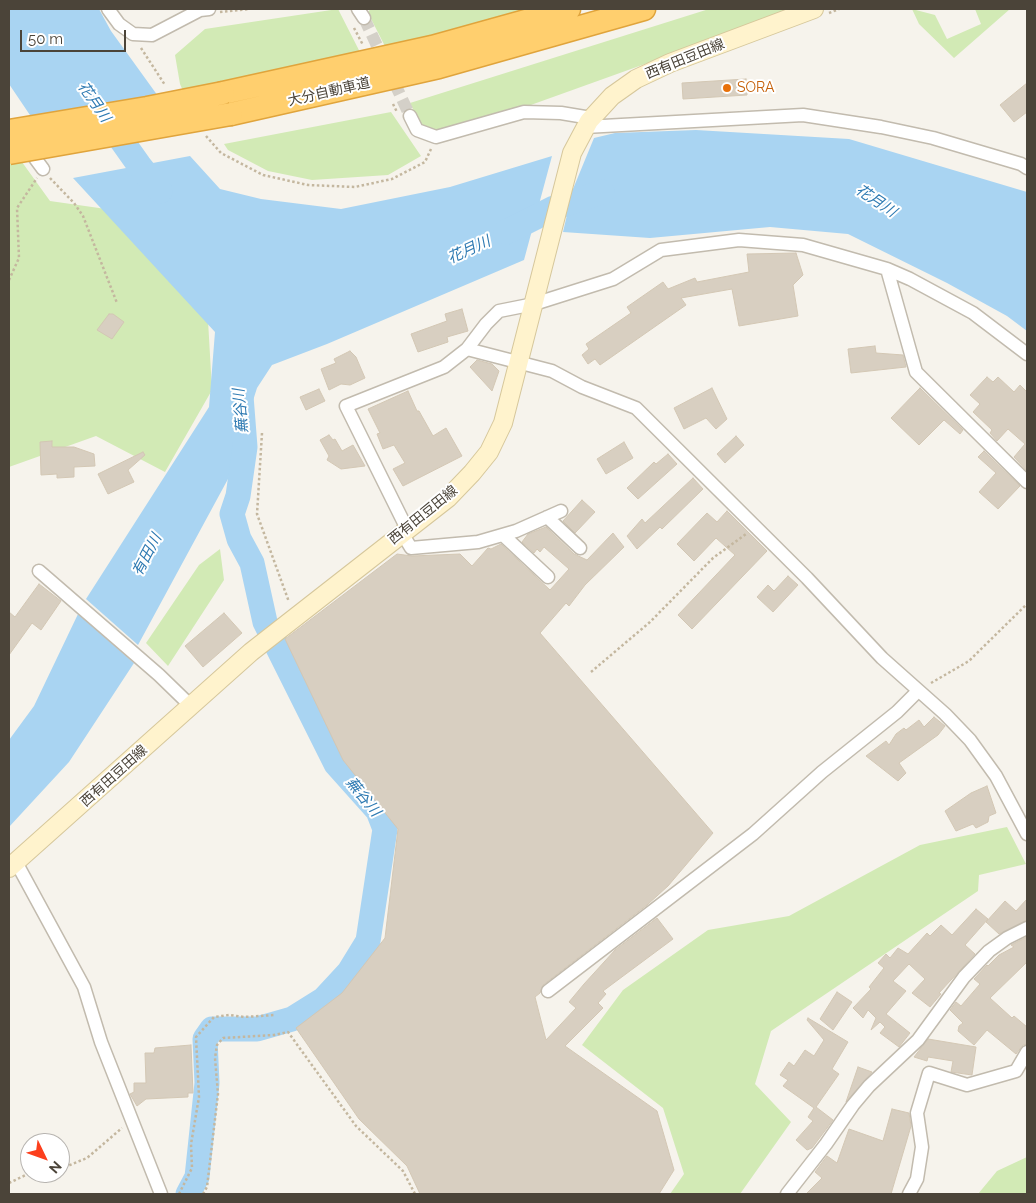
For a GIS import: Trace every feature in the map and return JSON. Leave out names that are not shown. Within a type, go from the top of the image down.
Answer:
[{"type":"highway","name":"大分自動車道","points":[[9,131],[223,92],[432,46],[569,9]]},
{"type":"highway","name":"大分自動車道","points":[[9,153],[231,114],[438,67],[644,9]]},
{"type":"main road","name":"西有田豆田線","points":[[12,865],[192,707],[296,610],[448,498],[488,452],[503,423],[572,153],[588,122],[612,96],[636,79],[670,63],[814,9]]},
{"type":"street","points":[[108,9],[119,24],[133,34],[152,35],[200,10],[209,9]]},
{"type":"street","points":[[410,116],[417,130],[436,137],[524,112],[561,113],[588,122],[803,115],[881,127],[933,138],[1021,164],[1027,168]]},
{"type":"street","points":[[9,121],[43,169]]},
{"type":"street","points":[[561,512],[503,535],[478,542],[411,548],[405,531],[346,406],[444,367],[466,349],[499,311],[536,297],[613,279],[661,250],[739,240],[803,245],[887,269],[973,313],[1027,354]]},
{"type":"street","points":[[887,269],[916,372],[1027,482]]},
{"type":"street","points":[[466,349],[552,370],[582,387],[636,408],[756,527],[882,658],[970,740],[996,776],[1027,834]]},
{"type":"street","points":[[547,517],[580,548]]},
{"type":"street","points":[[503,535],[548,577]]},
{"type":"street","points":[[39,571],[159,675],[192,707]]},
{"type":"street","points":[[548,992],[753,834],[822,772],[897,712],[918,691]]},
{"type":"street","points":[[12,865],[84,987],[101,1042],[161,1194]]},
{"type":"street","points":[[787,1194],[826,1144],[852,1105],[869,1086],[918,1040],[964,977],[990,951],[1007,938],[1027,928]]},
{"type":"street","points":[[908,1194],[918,1179],[922,1147],[917,1113],[928,1073],[967,1085],[1016,1071],[1027,1052]]},
{"type":"path","points":[[353,27],[366,51]]},
{"type":"path","points":[[133,34],[169,93]]},
{"type":"path","points":[[203,133],[221,153],[263,175],[308,185],[355,187],[392,178],[425,162],[436,137]]},
{"type":"path","points":[[9,280],[19,258],[17,208],[43,169],[74,202],[83,216],[117,303]]},
{"type":"path","points":[[262,433],[256,514],[296,610]]},
{"type":"path","points":[[591,672],[650,622],[714,558],[756,527]]},
{"type":"path","points":[[918,691],[969,661],[1027,604]]},
{"type":"path","points":[[179,1194],[192,1168],[191,1144],[199,1097],[196,1037],[214,1017],[229,1015],[275,1015]]},
{"type":"path","points":[[203,1194],[207,1186],[218,1094],[215,1058],[217,1046],[223,1038],[274,1035],[288,1032],[356,1126],[403,1171],[415,1194]]},
{"type":"path","points":[[70,1165],[87,1158],[133,1119]]},
{"type":"green space","points":[[338,9],[366,64],[190,107],[180,84],[175,55],[205,29]]},
{"type":"green space","points":[[370,9],[558,9],[390,56],[368,13]]},
{"type":"green space","points":[[709,9],[798,9],[528,106],[438,132],[420,124],[410,103]]},
{"type":"green space","points":[[912,9],[935,15],[947,39],[981,24],[975,9],[1010,9],[954,58],[919,24]]},
{"type":"green space","points":[[391,112],[421,156],[388,175],[312,180],[268,171],[228,150],[224,144]]},
{"type":"green space","points":[[9,144],[50,201],[127,212],[207,303],[212,390],[165,472],[96,436],[9,467]]},
{"type":"green space","points":[[220,549],[224,580],[168,666],[146,643],[199,565]]},
{"type":"green space","points":[[1007,827],[1026,864],[979,875],[978,891],[771,1031],[755,1084],[791,1122],[740,1194],[670,1194],[684,1174],[663,1108],[582,1045],[623,990],[708,930],[789,916],[920,845]]},
{"type":"green space","points":[[1027,1157],[1027,1194],[978,1194],[997,1171]]},
{"type":"water","points":[[9,9],[99,9],[111,31],[163,103],[36,124],[9,84]]},
{"type":"water","points":[[696,130],[849,139],[1027,192],[1027,331],[1007,316],[947,283],[848,234],[770,227],[650,238],[563,232],[573,189],[594,138],[615,133]]},
{"type":"water","name":"有田川","points":[[190,156],[220,189],[261,199],[341,209],[450,187],[552,156],[524,260],[327,344],[272,365],[257,388],[228,479],[138,645],[86,599],[209,407],[215,332],[73,178]]},
{"type":"water","points":[[78,614],[134,663],[69,762],[9,827],[9,740],[34,706]]},
{"type":"building","points":[[746,79],[747,95],[683,99],[682,83]]},
{"type":"building","points":[[1027,83],[1027,112],[1014,122],[1000,105]]},
{"type":"building","points":[[796,253],[803,275],[793,285],[798,316],[739,326],[732,289],[681,298],[686,305],[600,365],[595,359],[588,364],[582,355],[589,349],[586,344],[631,313],[627,307],[663,282],[668,289],[695,278],[697,282],[749,272],[747,254]]},
{"type":"building","points":[[462,309],[468,331],[447,337],[448,342],[418,352],[411,334],[447,321],[445,314]]},
{"type":"building","points":[[109,314],[113,314],[124,322],[112,339],[97,330]]},
{"type":"building","points":[[875,346],[876,353],[903,355],[906,367],[851,373],[848,349]]},
{"type":"building","points":[[350,351],[356,357],[365,378],[350,385],[341,384],[329,390],[321,369],[336,363],[334,359]]},
{"type":"building","points":[[477,360],[492,364],[499,371],[492,391],[470,367]]},
{"type":"building","points":[[987,377],[993,382],[998,377],[1014,392],[1020,385],[1027,392],[1027,471],[1014,457],[1025,444],[1008,429],[997,441],[990,433],[992,430],[973,412],[980,404],[970,395]]},
{"type":"building","points":[[712,388],[727,419],[716,429],[706,418],[684,429],[674,408]]},
{"type":"building","points":[[920,388],[963,430],[960,434],[944,420],[919,445],[891,418]]},
{"type":"building","points":[[319,389],[325,401],[306,410],[300,397]]},
{"type":"building","points":[[408,391],[417,411],[419,411],[433,436],[446,428],[462,456],[403,486],[393,469],[405,463],[394,445],[383,449],[377,434],[380,433],[368,409]]},
{"type":"building","points":[[329,435],[333,440],[335,439],[342,451],[353,445],[365,466],[341,469],[327,460],[329,456],[320,440]]},
{"type":"building","points":[[736,436],[744,445],[725,463],[717,454]]},
{"type":"building","points":[[52,441],[52,447],[74,447],[94,454],[95,466],[74,467],[74,477],[57,478],[57,474],[41,475],[40,442]]},
{"type":"building","points":[[624,442],[633,458],[606,474],[597,459]]},
{"type":"building","points":[[984,451],[1020,486],[998,509],[979,492],[996,473],[978,457]]},
{"type":"building","points":[[143,452],[145,455],[128,470],[134,482],[108,494],[98,474]]},
{"type":"building","points":[[668,454],[677,464],[638,499],[627,488],[654,462],[656,464]]},
{"type":"building","points":[[693,478],[703,489],[662,529],[660,527],[637,549],[627,536],[642,519],[645,523]]},
{"type":"building","points":[[582,500],[595,512],[575,533],[563,521]]},
{"type":"building","points":[[727,511],[767,551],[692,629],[678,615],[735,555],[716,538],[694,561],[677,544],[707,513],[717,522]]},
{"type":"building","points":[[546,527],[574,554],[587,560],[613,533],[624,547],[585,585],[569,606],[566,603],[540,633],[713,833],[668,886],[647,905],[543,985],[540,993],[535,997],[546,1040],[576,1008],[569,1002],[584,984],[615,950],[657,918],[673,939],[603,991],[606,994],[598,1003],[603,1008],[565,1046],[657,1111],[674,1170],[659,1194],[420,1194],[407,1166],[359,1119],[296,1028],[342,993],[385,938],[398,829],[343,760],[285,639],[397,554],[412,556],[460,554],[472,566],[488,548],[491,549],[501,544],[550,590],[569,569],[544,547],[540,552],[537,549],[534,553],[522,542],[528,534]]},
{"type":"building","points":[[788,576],[798,585],[773,612],[757,597],[768,585],[774,591]]},
{"type":"building","points":[[39,584],[61,601],[41,630],[32,623],[9,655],[9,612],[15,617]]},
{"type":"building","points":[[224,613],[242,633],[203,667],[185,646]]},
{"type":"building","points":[[934,717],[945,726],[938,735],[899,763],[906,773],[898,781],[866,756],[886,741],[889,745],[896,734],[904,728],[906,730],[919,720],[924,727]]},
{"type":"building","points":[[987,786],[996,813],[989,816],[988,822],[976,828],[973,824],[956,831],[945,811],[971,793]]},
{"type":"building","points":[[1027,899],[1027,920],[999,934],[986,922],[1005,901],[1016,911]]},
{"type":"building","points":[[976,909],[988,919],[965,945],[975,954],[939,993],[941,994],[930,1007],[912,993],[925,979],[909,964],[893,981],[906,991],[886,1014],[910,1033],[899,1047],[880,1033],[885,1027],[880,1022],[871,1030],[876,1018],[868,1010],[863,1018],[853,1008],[871,989],[869,987],[884,968],[878,963],[886,954],[890,958],[898,948],[908,954],[927,933],[930,936],[941,925],[952,935]]},
{"type":"building","points":[[1027,937],[1027,962],[990,998],[1012,1018],[1014,1016],[1027,1027],[1027,1044],[1023,1045],[1016,1054],[987,1030],[974,1045],[958,1031],[959,1026],[963,1023],[950,1010],[956,1002],[961,1006],[980,984],[974,979],[987,965],[999,955],[1014,947],[1011,945]]},
{"type":"building","points":[[837,992],[852,1002],[833,1030],[820,1019]]},
{"type":"building","points":[[808,1018],[848,1042],[832,1069],[839,1074],[816,1107],[833,1120],[812,1148],[807,1150],[796,1140],[813,1121],[808,1117],[814,1108],[783,1086],[788,1080],[780,1075],[789,1062],[794,1066],[805,1050],[814,1056],[824,1040],[807,1020]]},
{"type":"building","points":[[928,1039],[976,1047],[972,1075],[951,1072],[953,1061],[928,1057],[927,1061],[914,1057]]},
{"type":"building","points":[[191,1045],[193,1093],[188,1093],[188,1097],[146,1099],[137,1106],[130,1094],[134,1092],[134,1083],[146,1083],[145,1053],[154,1053],[155,1048]]},
{"type":"building","points":[[858,1067],[872,1072],[846,1102]]},
{"type":"building","points":[[892,1109],[909,1113],[911,1126],[891,1194],[806,1194],[822,1178],[815,1172],[827,1156],[837,1163],[849,1129],[883,1141]]},
{"type":"waterway","name":"花月川","points":[[105,117],[160,191]]},
{"type":"waterway","name":"花月川","points":[[506,232],[554,208],[602,192]]},
{"type":"waterway","name":"蕪谷川","points":[[188,1194],[197,1177],[207,1083],[205,1039],[212,1029],[257,1029],[292,1019],[324,999],[349,972],[368,941],[385,829],[378,811],[336,764],[265,622],[252,563],[239,539],[232,514],[238,496],[245,447],[241,396]]},
{"type":"tunnel","points":[[364,18],[410,116]]},
{"type":"place","name":"SORA","points":[[727,88]]}]
